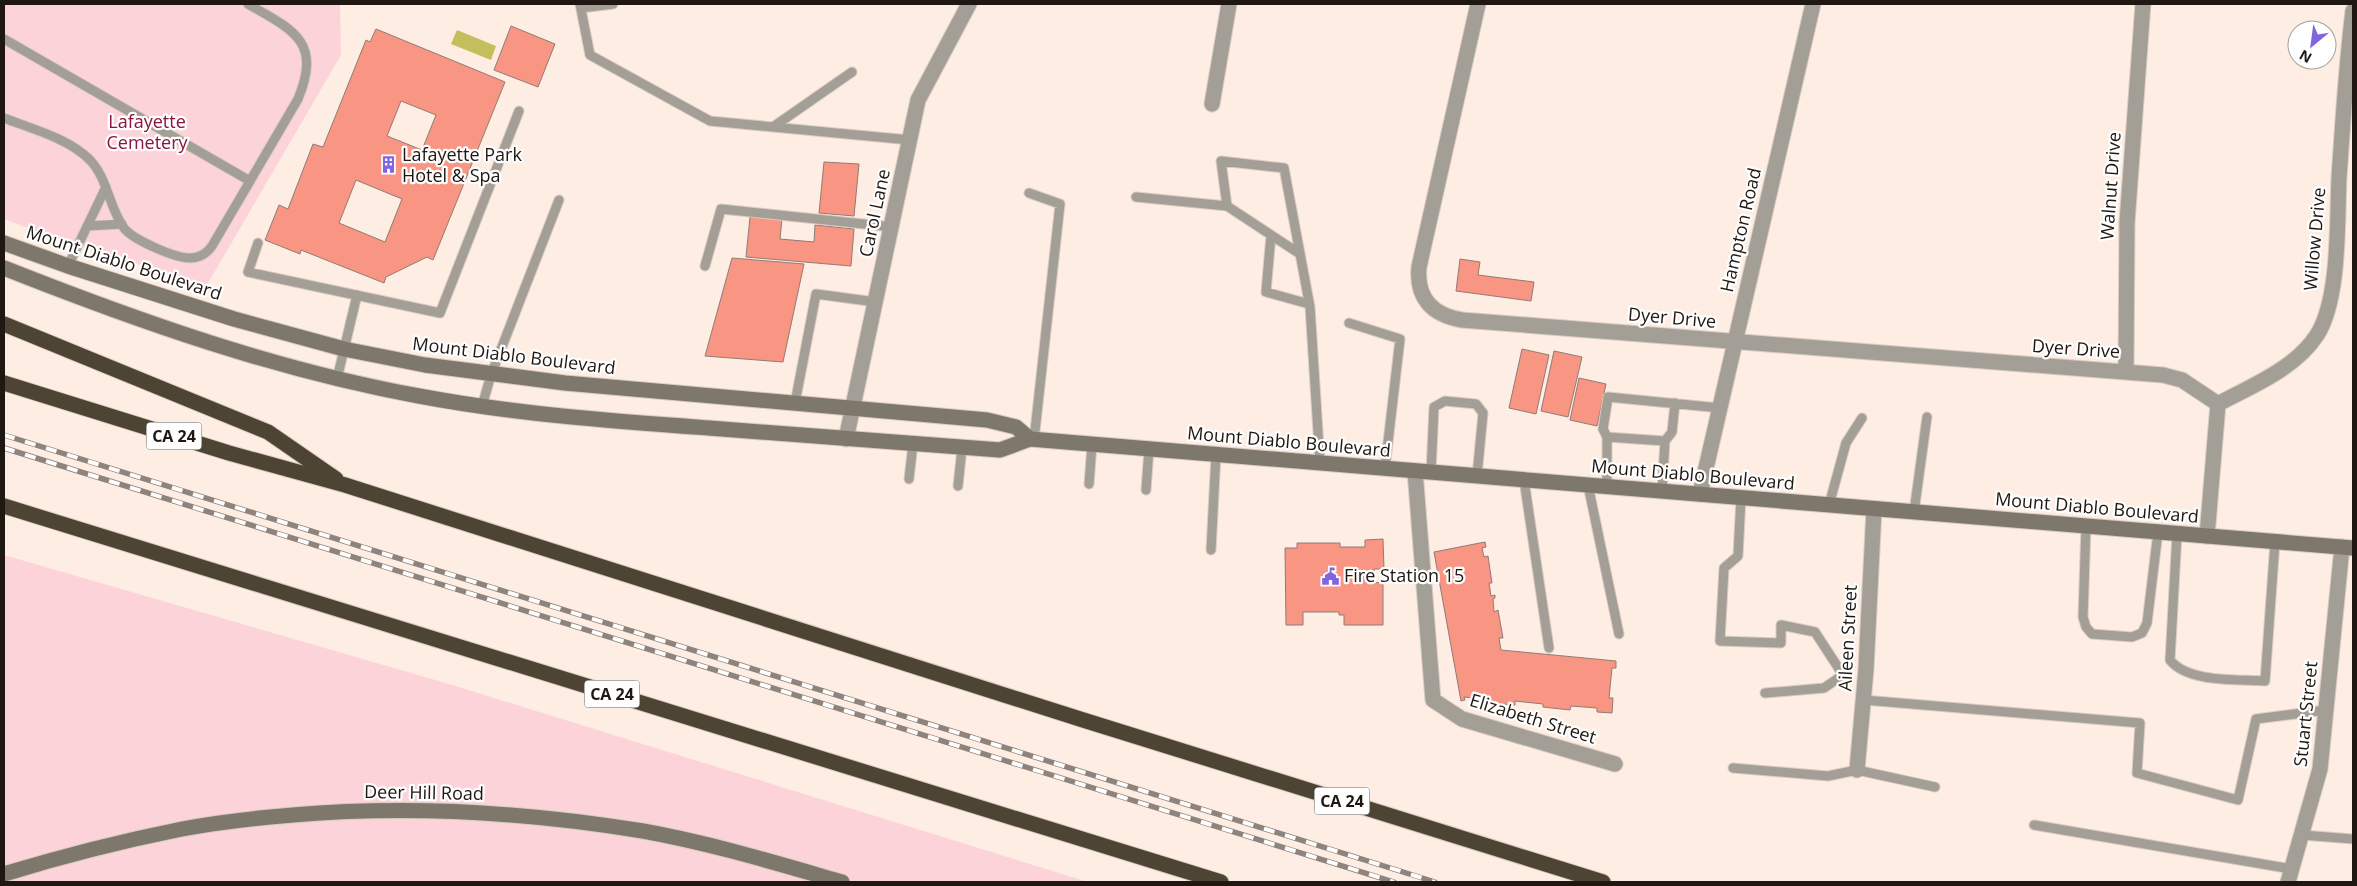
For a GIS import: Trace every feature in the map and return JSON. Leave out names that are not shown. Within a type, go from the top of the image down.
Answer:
[{"type":"highway","points":[[4,324],[268,432],[346,485]]},
{"type":"highway","name":"CA 24","points":[[4,383],[229,453],[346,485],[1080,719],[1603,882]]},
{"type":"highway","name":"CA 24","points":[[4,506],[1221,882]]},
{"type":"main road","name":"Mount Diablo Boulevard","points":[[4,243],[68,266],[234,319],[344,349],[425,365],[491,375],[645,391],[854,407],[986,420],[1016,427],[1032,440]]},
{"type":"main road","name":"Mount Diablo Boulevard","points":[[4,268],[187,336],[336,379],[419,396],[482,406],[643,423],[962,448],[1000,450],[1032,440],[2348,547]]},
{"type":"main road","name":"Deer Hill Road","points":[[4,874],[66,855],[184,828],[257,818],[354,810],[442,810],[529,815],[644,832],[764,859],[842,882]]},
{"type":"street","name":"Carol Lane","points":[[846,439],[918,100],[969,4]]},
{"type":"street","points":[[1212,104],[1229,4]]},
{"type":"street","name":"Dyer Drive","points":[[1478,4],[1419,267],[1418,279],[1421,292],[1427,303],[1436,311],[1448,317],[1462,320],[2163,375],[2182,380],[2218,404]]},
{"type":"street","name":"Hampton Road","points":[[1700,494],[1813,4]]},
{"type":"street","name":"Walnut Drive","points":[[2126,372],[2127,224],[2143,4]]},
{"type":"street","name":"Willow Drive","points":[[2218,404],[2278,371],[2292,361],[2317,335],[2324,319],[2334,277],[2344,96],[2353,11]]},
{"type":"street","points":[[2206,536],[2218,404]]},
{"type":"street","name":"Elizabeth Street","points":[[1415,471],[1433,700],[1462,719],[1615,764]]},
{"type":"street","name":"Aileen Street","points":[[1857,770],[1864,700],[1874,508]]},
{"type":"street","name":"Stuart Street","points":[[2290,876],[2320,769],[2348,547]]},
{"type":"lane","points":[[4,118],[77,149],[93,164],[106,187],[122,224],[128,232],[154,247],[180,257],[198,257],[212,246],[298,99],[303,87],[307,62],[302,44],[288,27],[248,4]]},
{"type":"lane","points":[[613,4],[581,6],[590,55],[710,122],[910,140]]},
{"type":"lane","points":[[4,39],[250,181]]},
{"type":"lane","points":[[773,127],[852,72]]},
{"type":"lane","points":[[258,243],[248,272],[440,313],[520,111]]},
{"type":"lane","points":[[1227,206],[1222,161],[1284,168],[1309,304],[1320,463]]},
{"type":"lane","points":[[68,266],[106,187]]},
{"type":"lane","points":[[1029,193],[1060,204],[1032,440]]},
{"type":"lane","points":[[1136,197],[1227,206],[1300,254]]},
{"type":"lane","points":[[482,406],[491,375],[559,200]]},
{"type":"lane","points":[[705,266],[721,209],[892,227]]},
{"type":"lane","points":[[87,226],[122,224]]},
{"type":"lane","points":[[1271,235],[1266,292],[1309,304]]},
{"type":"lane","points":[[795,403],[816,294],[876,302]]},
{"type":"lane","points":[[336,379],[356,295]]},
{"type":"lane","points":[[1349,322],[1400,339],[1385,468]]},
{"type":"lane","points":[[1607,486],[1607,436],[1603,429],[1608,396],[1720,408]]},
{"type":"lane","points":[[1431,472],[1434,407],[1445,401],[1476,404],[1483,414],[1477,476]]},
{"type":"lane","points":[[1662,491],[1665,441],[1672,432],[1675,403]]},
{"type":"lane","points":[[1914,512],[1927,416]]},
{"type":"lane","points":[[1829,505],[1846,443],[1862,418]]},
{"type":"lane","points":[[1607,436],[1665,441]]},
{"type":"lane","points":[[909,478],[913,444]]},
{"type":"lane","points":[[1089,484],[1092,445]]},
{"type":"lane","points":[[958,486],[962,448]]},
{"type":"lane","points":[[1146,490],[1149,449]]},
{"type":"lane","points":[[1211,550],[1216,455]]},
{"type":"lane","points":[[1524,480],[1549,648]]},
{"type":"lane","points":[[1588,485],[1619,634]]},
{"type":"lane","points":[[1741,498],[1738,556],[1724,568],[1720,640],[1781,643],[1781,625],[1815,632],[1843,675],[1824,688],[1765,693]]},
{"type":"lane","points":[[2086,526],[2083,617],[2086,627],[2092,634],[2132,637],[2142,633],[2147,623],[2158,532]]},
{"type":"lane","points":[[2177,534],[2170,660],[2176,667],[2191,675],[2265,681],[2275,542]]},
{"type":"lane","points":[[1864,700],[2140,722],[2137,773],[2238,800],[2256,720],[2326,710]]},
{"type":"lane","points":[[1733,768],[1828,776],[1857,770],[1935,787]]},
{"type":"lane","points":[[2034,825],[2290,876]]},
{"type":"lane","points":[[2302,835],[2353,839]]},
{"type":"green space","name":"Lafayette Cemetery","points":[[4,4],[340,4],[341,55],[207,285],[69,243],[4,219]]},
{"type":"green space","points":[[4,555],[449,684],[1088,882],[4,882]]},
{"type":"shaded area","points":[[457,30],[496,46],[491,60],[451,44]]},
{"type":"building","points":[[511,26],[555,44],[538,87],[494,70]]},
{"type":"building","name":"Lafayette Park Hotel & Spa","points":[[376,29],[505,82],[433,260],[427,257],[386,277],[384,283],[301,250],[300,254],[265,240],[279,205],[288,209],[313,144],[323,147],[366,40],[370,42]],"holes":[[[401,101],[436,115],[422,150],[387,136]],[[356,180],[402,199],[385,242],[339,223]]]},
{"type":"building","points":[[824,162],[859,164],[854,216],[819,213]]},
{"type":"building","points":[[750,217],[782,219],[780,239],[814,242],[815,225],[854,229],[851,266],[746,257]]},
{"type":"building","points":[[732,258],[804,264],[783,362],[705,356]]},
{"type":"building","points":[[1460,259],[1480,262],[1478,275],[1534,282],[1531,301],[1456,291]]},
{"type":"building","points":[[1522,349],[1549,355],[1536,414],[1509,408]]},
{"type":"building","points":[[1554,351],[1582,357],[1568,417],[1541,411]]},
{"type":"building","points":[[1579,378],[1606,384],[1597,426],[1570,420]]},
{"type":"building","name":"Fire Station 15","points":[[1383,539],[1384,569],[1374,569],[1374,583],[1383,582],[1383,625],[1344,625],[1344,615],[1339,615],[1339,612],[1303,612],[1303,625],[1286,625],[1285,548],[1297,548],[1297,543],[1340,543],[1340,547],[1365,547],[1365,540]]},
{"type":"building","points":[[1485,542],[1486,547],[1482,548],[1484,557],[1488,556],[1492,583],[1489,583],[1491,596],[1495,595],[1493,599],[1494,612],[1498,610],[1503,638],[1499,638],[1501,650],[1616,661],[1616,668],[1612,668],[1609,698],[1613,698],[1612,713],[1597,712],[1597,708],[1571,706],[1570,710],[1543,707],[1543,704],[1515,701],[1515,705],[1487,703],[1488,699],[1464,697],[1465,700],[1461,701],[1434,552]]},
{"type":"railway","points":[[4,435],[1435,882]]},
{"type":"railway","points":[[4,448],[1394,882]]},
{"type":"place","name":"Lafayette Park Hotel & Spa","points":[[388,165]]},
{"type":"place","name":"Fire Station 15","points":[[1330,576]]}]
